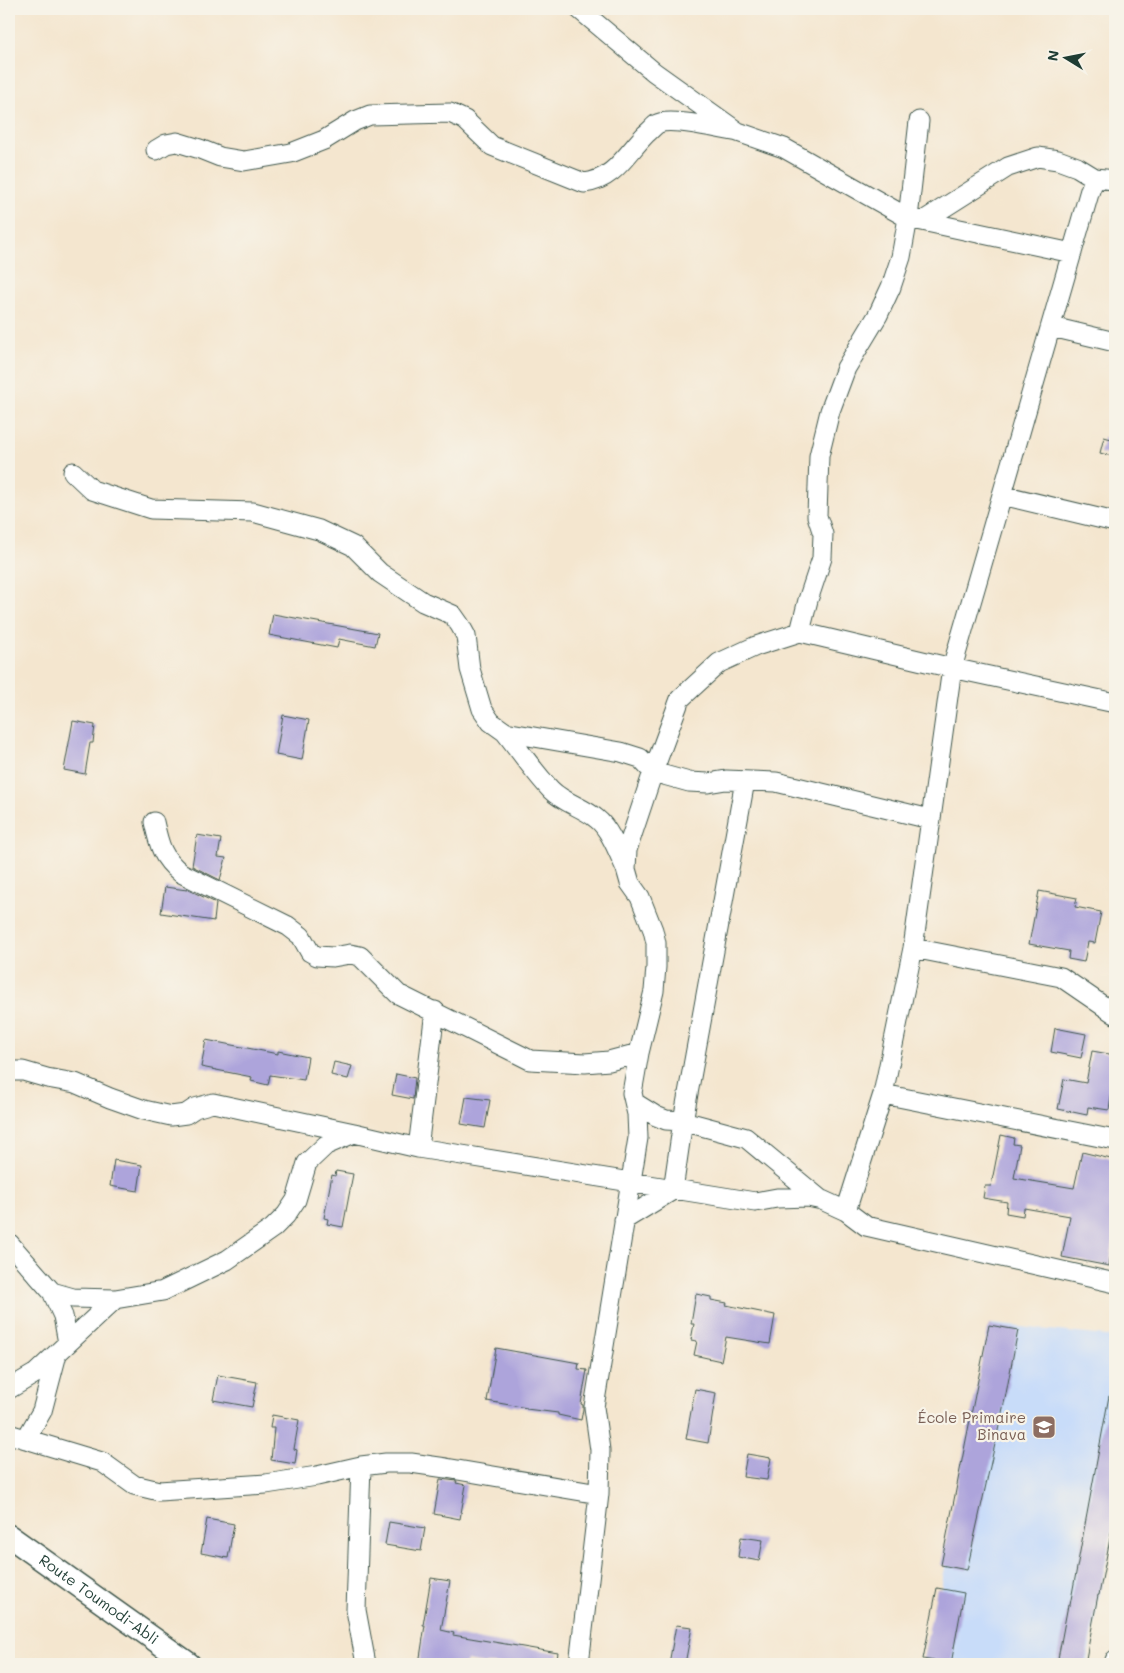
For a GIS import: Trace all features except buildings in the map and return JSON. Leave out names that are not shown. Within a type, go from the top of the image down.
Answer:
[{"type":"street","points":[[580,9],[654,72],[738,132]]},
{"type":"street","points":[[156,150],[166,144],[177,142],[220,157],[244,161],[291,153],[324,140],[370,115],[450,113],[464,120],[492,146],[584,182],[594,182],[619,166],[643,137],[658,123],[674,122],[738,132],[784,148],[915,220],[1072,253]]},
{"type":"street","points":[[800,632],[822,558],[823,534],[817,516],[819,456],[830,411],[846,368],[878,315],[891,287],[915,220],[919,121]]},
{"type":"street","points":[[915,220],[1008,167],[1038,157],[1058,160],[1077,167],[1095,178],[1115,180]]},
{"type":"street","points":[[846,1211],[883,1094],[913,948],[952,668],[1095,178]]},
{"type":"street","points":[[1052,327],[1115,342]]},
{"type":"street","points":[[73,472],[92,490],[151,509],[253,512],[319,530],[353,546],[380,573],[423,602],[453,615],[466,636],[470,669],[482,709],[491,722],[505,732],[552,790],[562,799],[601,822],[614,844],[630,882],[640,897],[656,943],[656,967],[654,991],[632,1092],[638,1114],[638,1138],[594,1407],[600,1450],[599,1494],[579,1664]]},
{"type":"street","points":[[1002,495],[1115,522]]},
{"type":"street","points":[[626,869],[627,850],[680,699],[719,663],[756,646],[800,632],[952,668],[1115,702]]},
{"type":"street","points":[[505,732],[621,752],[640,758],[653,772],[689,782],[708,784],[726,780],[776,782],[930,819]]},
{"type":"street","points":[[673,1190],[683,1121],[745,781]]},
{"type":"street","points":[[154,822],[159,844],[169,864],[181,873],[288,926],[301,936],[310,952],[317,956],[350,954],[360,956],[398,994],[530,1060],[585,1063],[609,1061],[639,1053]]},
{"type":"street","points":[[913,948],[1061,977],[1115,1014]]},
{"type":"street","points":[[418,1148],[435,1011]]},
{"type":"street","points":[[9,1071],[23,1071],[74,1083],[144,1110],[171,1116],[186,1114],[195,1108],[213,1102],[418,1148],[673,1190],[755,1202],[795,1196],[808,1197],[822,1200],[846,1211],[866,1226],[1115,1283]]},
{"type":"street","points":[[883,1094],[1115,1140]]},
{"type":"street","points":[[635,1103],[656,1116],[683,1121],[746,1138],[822,1200]]},
{"type":"street","points":[[52,1292],[73,1298],[115,1299],[163,1291],[227,1260],[273,1228],[286,1215],[296,1200],[307,1163],[326,1145],[354,1133]]},
{"type":"street","points":[[624,1220],[673,1190]]},
{"type":"street","points":[[9,1243],[52,1292],[63,1316],[62,1349],[42,1411],[18,1437],[102,1462],[134,1485],[159,1491],[266,1484],[361,1466],[411,1463],[599,1494]]},
{"type":"street","points":[[9,1389],[36,1372],[115,1299]]},
{"type":"street","points":[[361,1466],[356,1610],[366,1664]]},
{"type":"street","name":"Route Toumodi-Abli","points":[[9,1536],[189,1664]]},
{"type":"street","points":[[1114,1664],[1115,1660]]},
{"type":"shaded area","name":"École Primaire Binava","points":[[992,1324],[1115,1337],[1115,1516],[1087,1664],[942,1664],[927,1661]]},
{"type":"place","name":"École Primaire Binava","points":[[1044,1427]]}]
